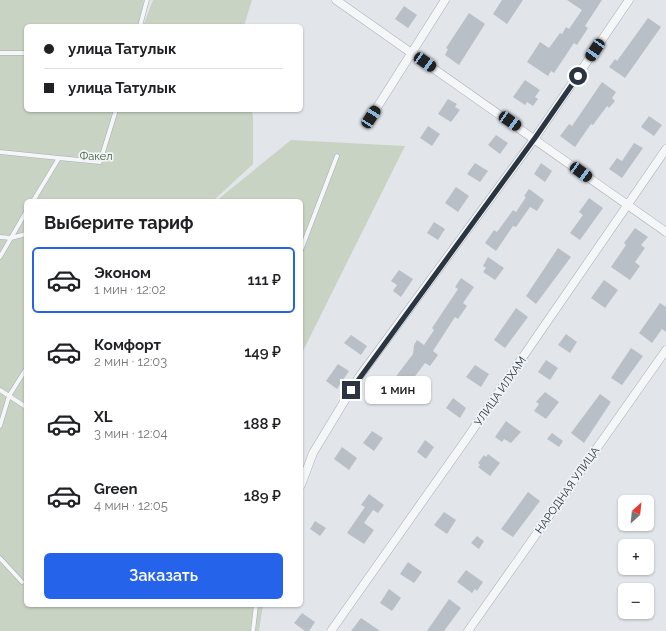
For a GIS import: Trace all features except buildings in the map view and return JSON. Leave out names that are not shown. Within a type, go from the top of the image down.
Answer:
[{"type":"street","points":[[336,0],[535,138],[666,232]]},
{"type":"street","points":[[371,117],[413,53],[445,0]]},
{"type":"street","points":[[303,480],[313,453],[359,377],[535,138],[629,0]]},
{"type":"street","name":"УЛИЦА ИЛХАМ","points":[[332,631],[628,206],[666,149]]},
{"type":"street","name":"НАРОДНАЯ УЛИЦА","points":[[468,631],[666,350]]},
{"type":"lane","points":[[141,24],[147,0]]},
{"type":"lane","points":[[0,52],[24,53]]},
{"type":"lane","points":[[0,152],[100,162],[115,112]]},
{"type":"lane","points":[[303,245],[337,156]]},
{"type":"lane","points":[[34,199],[59,158]]},
{"type":"lane","points":[[0,257],[24,215]]},
{"type":"lane","points":[[0,237],[11,238],[24,235]]},
{"type":"lane","points":[[0,426],[9,396],[24,371]]},
{"type":"lane","points":[[0,390],[24,406]]},
{"type":"lane","points":[[0,558],[22,582]]},
{"type":"lane","points":[[253,631],[256,607]]},
{"type":"green space","name":"Факел","points":[[0,0],[144,0],[139,24],[24,24],[24,112],[252,112],[253,164],[215,199],[24,199],[24,607],[263,607],[259,631],[0,631]]},
{"type":"green space","points":[[153,0],[252,0],[245,24],[144,24]]},
{"type":"green space","points":[[291,140],[405,146],[303,351],[303,199],[218,199]]},
{"type":"route","points":[[351,390],[359,377],[535,138],[578,76]]}]
